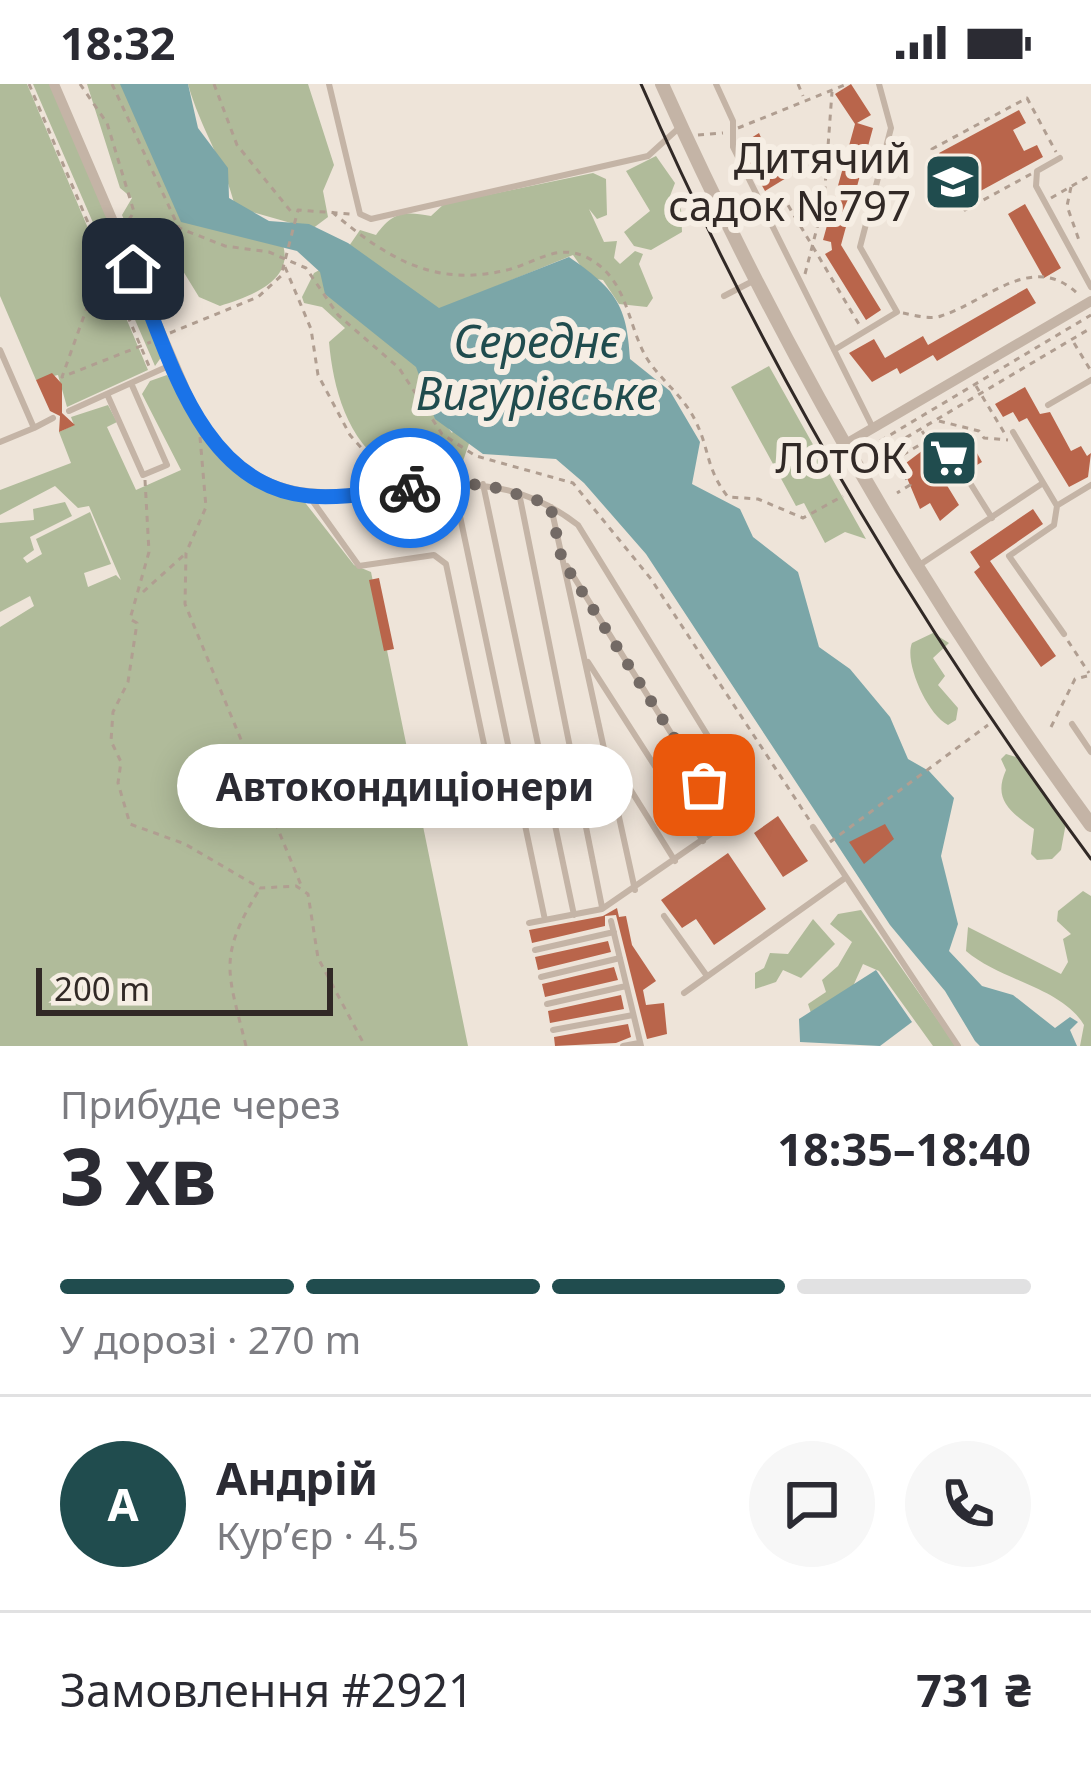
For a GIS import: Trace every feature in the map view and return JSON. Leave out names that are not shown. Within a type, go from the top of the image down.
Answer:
[{"type":"street","points":[[54,84],[173,364],[220,453],[249,476],[309,496],[427,486]]},
{"type":"street","points":[[662,84],[756,279],[844,445],[918,566],[1091,825]]},
{"type":"street","points":[[844,445],[972,380],[1088,301]]},
{"type":"street","points":[[1076,805],[1091,794]]},
{"type":"lane","points":[[328,84],[359,214],[371,219],[648,156],[681,126]]},
{"type":"lane","points":[[716,84],[733,130],[734,147],[873,428]]},
{"type":"lane","points":[[834,350],[897,312],[860,247],[891,128],[879,84]]},
{"type":"lane","points":[[1060,158],[1037,171],[1036,186],[1091,287]]},
{"type":"lane","points":[[724,296],[756,279]]},
{"type":"lane","points":[[0,350],[34,428]]},
{"type":"lane","points":[[69,411],[173,364]]},
{"type":"lane","points":[[1048,405],[1091,376]]},
{"type":"lane","points":[[107,394],[147,474],[167,465],[131,383]]},
{"type":"lane","points":[[0,442],[52,418]]},
{"type":"lane","points":[[1011,436],[1057,506],[1054,525],[1010,556],[1064,634]]},
{"type":"lane","points":[[965,475],[992,518]]},
{"type":"lane","points":[[453,483],[545,921]]},
{"type":"lane","points":[[918,566],[1043,483]]},
{"type":"lane","points":[[483,484],[574,915]]},
{"type":"lane","points":[[427,486],[483,484],[519,493],[550,504],[578,525],[751,806],[602,909],[529,923]]},
{"type":"lane","points":[[1057,506],[1091,485]]},
{"type":"lane","points":[[519,493],[602,909]]},
{"type":"lane","points":[[309,496],[359,566],[434,555],[446,564],[484,749]]},
{"type":"lane","points":[[550,504],[635,890]]},
{"type":"lane","points":[[562,560],[728,823]]},
{"type":"lane","points":[[584,655],[703,841]]},
{"type":"lane","points":[[1072,724],[1091,752]]},
{"type":"lane","points":[[604,747],[674,861]]},
{"type":"lane","points":[[813,826],[958,1046]]},
{"type":"lane","points":[[684,993],[845,878]]},
{"type":"lane","points":[[664,916],[707,976]]},
{"type":"lane","points":[[611,921],[640,1045],[623,1046]]},
{"type":"lane","points":[[535,950],[614,932]]},
{"type":"lane","points":[[541,977],[620,958]]},
{"type":"lane","points":[[547,1004],[626,986]]},
{"type":"lane","points":[[553,1030],[633,1015]]},
{"type":"path","points":[[29,84],[152,374]]},
{"type":"path","points":[[80,84],[106,123],[134,212],[118,235]]},
{"type":"path","points":[[112,84],[178,228],[225,246],[269,252],[306,268],[338,315],[399,368],[442,434],[476,456],[573,483],[651,579],[813,826]]},
{"type":"path","points":[[214,84],[237,145],[293,216]]},
{"type":"path","points":[[798,84],[803,98]]},
{"type":"path","points":[[714,136],[847,84]]},
{"type":"path","points":[[802,287],[824,201],[832,92]]},
{"type":"path","points":[[1037,171],[965,211],[932,149],[1027,98],[1060,158]]},
{"type":"path","points":[[1044,201],[1091,175]]},
{"type":"path","points":[[1072,187],[1066,206],[1080,243]]},
{"type":"path","points":[[761,205],[782,194],[864,332]]},
{"type":"path","points":[[290,253],[293,216],[298,210],[359,214]]},
{"type":"path","points":[[332,212],[407,267],[472,276],[509,270],[561,250],[588,258],[625,295],[646,357],[677,389],[698,424],[709,473],[728,496],[758,499],[803,518],[843,496]]},
{"type":"path","points":[[1071,250],[1091,235]]},
{"type":"path","points":[[285,266],[311,329],[317,375],[350,435],[398,489]]},
{"type":"path","points":[[897,312],[936,318],[1023,274],[1069,285],[1088,301]]},
{"type":"path","points":[[870,447],[972,380],[1091,315]]},
{"type":"path","points":[[895,459],[875,456],[1091,328]]},
{"type":"path","points":[[1073,341],[1091,376]]},
{"type":"path","points":[[972,380],[1019,443]]},
{"type":"path","points":[[197,417],[206,507],[186,553],[185,604],[316,923],[318,958],[365,1046]]},
{"type":"path","points":[[937,420],[980,431],[984,438],[1011,436]]},
{"type":"path","points":[[882,466],[928,440],[921,429]]},
{"type":"path","points":[[895,459],[910,485],[897,493]]},
{"type":"path","points":[[147,474],[149,552],[130,619],[137,623],[128,682],[112,712],[111,741],[122,766],[118,782],[130,824],[185,844],[260,888],[303,890]]},
{"type":"path","points":[[141,593],[186,553]]},
{"type":"path","points":[[1051,727],[1075,679],[1091,675],[1064,634]]},
{"type":"path","points":[[830,842],[988,725]]},
{"type":"path","points":[[246,1046],[227,969],[232,932],[260,888]]},
{"type":"green space","points":[[0,84],[27,84],[148,370],[67,407],[58,375],[36,380],[0,296]]},
{"type":"green space","points":[[33,84],[50,84],[160,340],[162,356],[155,366]]},
{"type":"green space","points":[[87,84],[139,84],[162,152],[283,245],[285,258],[275,278],[220,306],[199,297],[156,227],[132,238],[122,215],[132,198],[120,188]]},
{"type":"green space","points":[[188,84],[308,84],[334,165],[323,191],[328,217],[312,229],[235,207]]},
{"type":"green space","points":[[656,156],[675,183],[670,196],[681,209],[682,232],[651,250],[634,246],[624,232],[650,211],[626,171]]},
{"type":"green space","points":[[593,173],[606,179],[607,215],[597,219],[589,209],[604,242],[617,241],[614,258],[620,264],[635,251],[643,254],[639,264],[653,298],[647,307],[619,304],[603,280],[589,278],[573,255],[438,310],[349,246],[360,230],[376,235],[399,215],[431,216],[444,204]]},
{"type":"green space","points":[[323,268],[403,334],[444,423],[452,433],[459,422],[473,432],[463,461],[452,460],[450,447],[440,444],[427,462],[415,464],[389,488],[376,488],[373,480],[389,467],[362,443],[334,377],[329,342],[345,328],[322,307],[304,303],[302,297],[314,273]]},
{"type":"green space","points":[[769,366],[866,539],[845,532],[825,543],[804,503],[796,506],[731,387]]},
{"type":"green space","points":[[167,375],[218,457],[264,489],[303,500],[354,565],[371,572],[468,1046],[0,1046],[0,627],[34,606],[30,596],[0,612],[0,523],[34,520],[33,509],[65,502],[72,516],[30,537],[34,550],[23,558],[27,563],[42,554],[36,539],[90,512],[111,564],[84,573],[88,587],[116,575],[121,580],[89,506],[78,508],[55,486],[0,515],[0,490],[71,463],[59,432],[74,425],[71,417],[108,405],[117,422],[107,427],[136,490],[181,470],[142,394],[150,381]]},
{"type":"green space","points":[[933,633],[949,643],[933,658],[945,676],[938,685],[958,708],[956,720],[948,725],[925,699],[911,662],[912,643]]},
{"type":"green space","points":[[1006,754],[1016,757],[1066,823],[1061,850],[1052,859],[1037,860],[1031,854],[1034,829],[1003,797],[1006,770],[1001,759]]},
{"type":"green space","points":[[1083,891],[1091,896],[1091,1046],[1080,1046],[1084,1025],[1061,1002],[966,951],[968,927],[1061,974],[1068,962],[1063,939],[1071,934],[1057,921],[1058,911]]},
{"type":"green space","points":[[861,910],[956,1046],[933,1046],[879,971],[863,964],[850,993],[812,1016],[808,1004],[826,992],[822,980],[838,966],[852,942],[830,924],[838,914]]},
{"type":"green space","points":[[813,919],[835,944],[801,978],[783,970],[776,982],[755,989],[755,973],[764,968],[770,953],[788,954]]},
{"type":"water","name":"Середнє Вигурівське","points":[[120,84],[188,84],[198,128],[228,168],[229,198],[269,221],[309,224],[348,243],[439,308],[569,257],[608,289],[622,311],[630,359],[670,391],[700,442],[692,484],[740,509],[753,537],[798,572],[819,647],[850,669],[890,717],[908,759],[929,771],[954,798],[941,856],[958,924],[949,951],[982,986],[1013,995],[1055,1028],[1070,1017],[1078,1022],[1070,1030],[1077,1046],[980,1046],[975,1041],[945,991],[890,925],[646,554],[584,483],[556,459],[483,454],[435,419],[416,367],[325,294],[320,272],[297,251],[181,222]]},
{"type":"water","points":[[876,970],[912,1022],[880,1046],[800,1042],[799,1019]]},
{"type":"building","points":[[851,84],[871,115],[857,123],[873,128],[841,245],[881,310],[866,320],[825,254],[832,250],[831,242],[823,240],[855,124],[835,94]]},
{"type":"building","points":[[1019,110],[1026,123],[1013,130],[1024,151],[1037,145],[1043,157],[964,200],[957,187],[969,180],[958,161],[947,167],[939,153]]},
{"type":"building","points":[[759,133],[770,158],[779,154],[796,172],[765,191],[740,145]]},
{"type":"building","points":[[1025,204],[1061,268],[1044,278],[1008,214]]},
{"type":"building","points":[[1027,288],[1036,303],[937,361],[933,355],[900,374],[897,368],[872,382],[849,353],[874,339],[885,358],[923,336],[928,345]]},
{"type":"building","points":[[52,373],[62,384],[62,413],[75,425],[59,432],[60,416],[50,411],[36,380]]},
{"type":"building","points":[[1025,387],[1040,414],[1050,412],[1071,451],[1081,446],[1087,456],[1091,453],[1088,477],[1069,487],[1027,418],[1019,422],[1013,412],[1003,417],[995,404]]},
{"type":"building","points":[[947,432],[955,447],[969,439],[982,462],[972,468],[966,459],[940,474],[959,505],[940,521],[930,503],[920,509],[902,466]]},
{"type":"building","points":[[1033,509],[1043,524],[990,561],[1056,656],[1041,667],[974,572],[980,567],[970,552]]},
{"type":"building","points":[[379,578],[394,649],[384,651],[369,580]]},
{"type":"building","points":[[778,816],[808,861],[783,877],[754,833]]},
{"type":"building","points":[[885,824],[894,839],[864,864],[849,842]]},
{"type":"building","points":[[728,853],[766,909],[714,945],[696,919],[682,928],[661,900]]},
{"type":"building","points":[[617,908],[619,917],[626,916],[632,945],[656,981],[643,990],[646,1005],[664,1003],[667,1034],[647,1039],[616,915],[605,916],[605,926],[532,943],[529,930],[603,916]]},
{"type":"building","points":[[608,941],[611,952],[538,970],[535,957]]},
{"type":"building","points":[[614,967],[618,980],[545,997],[542,984]]},
{"type":"building","points":[[621,995],[624,1009],[550,1023],[548,1011]]},
{"type":"building","points":[[628,1024],[631,1037],[616,1043],[555,1046],[554,1037]]},
{"type":"tram line","points":[[641,84],[737,287],[844,484],[962,675],[1091,859]]},
{"type":"way so far","points":[[410,488],[483,484],[550,504],[562,560],[704,785]]},
{"type":"place","name":"Дитячий садок №797","points":[[953,182]]},
{"type":"place","name":"ЛотОК","points":[[949,458]]},
{"type":"place","name":"Автокондиціонери","points":[[704,785]]},
{"type":"route","points":[[133,269],[197,417],[220,453],[249,476],[309,496],[410,488]]}]
